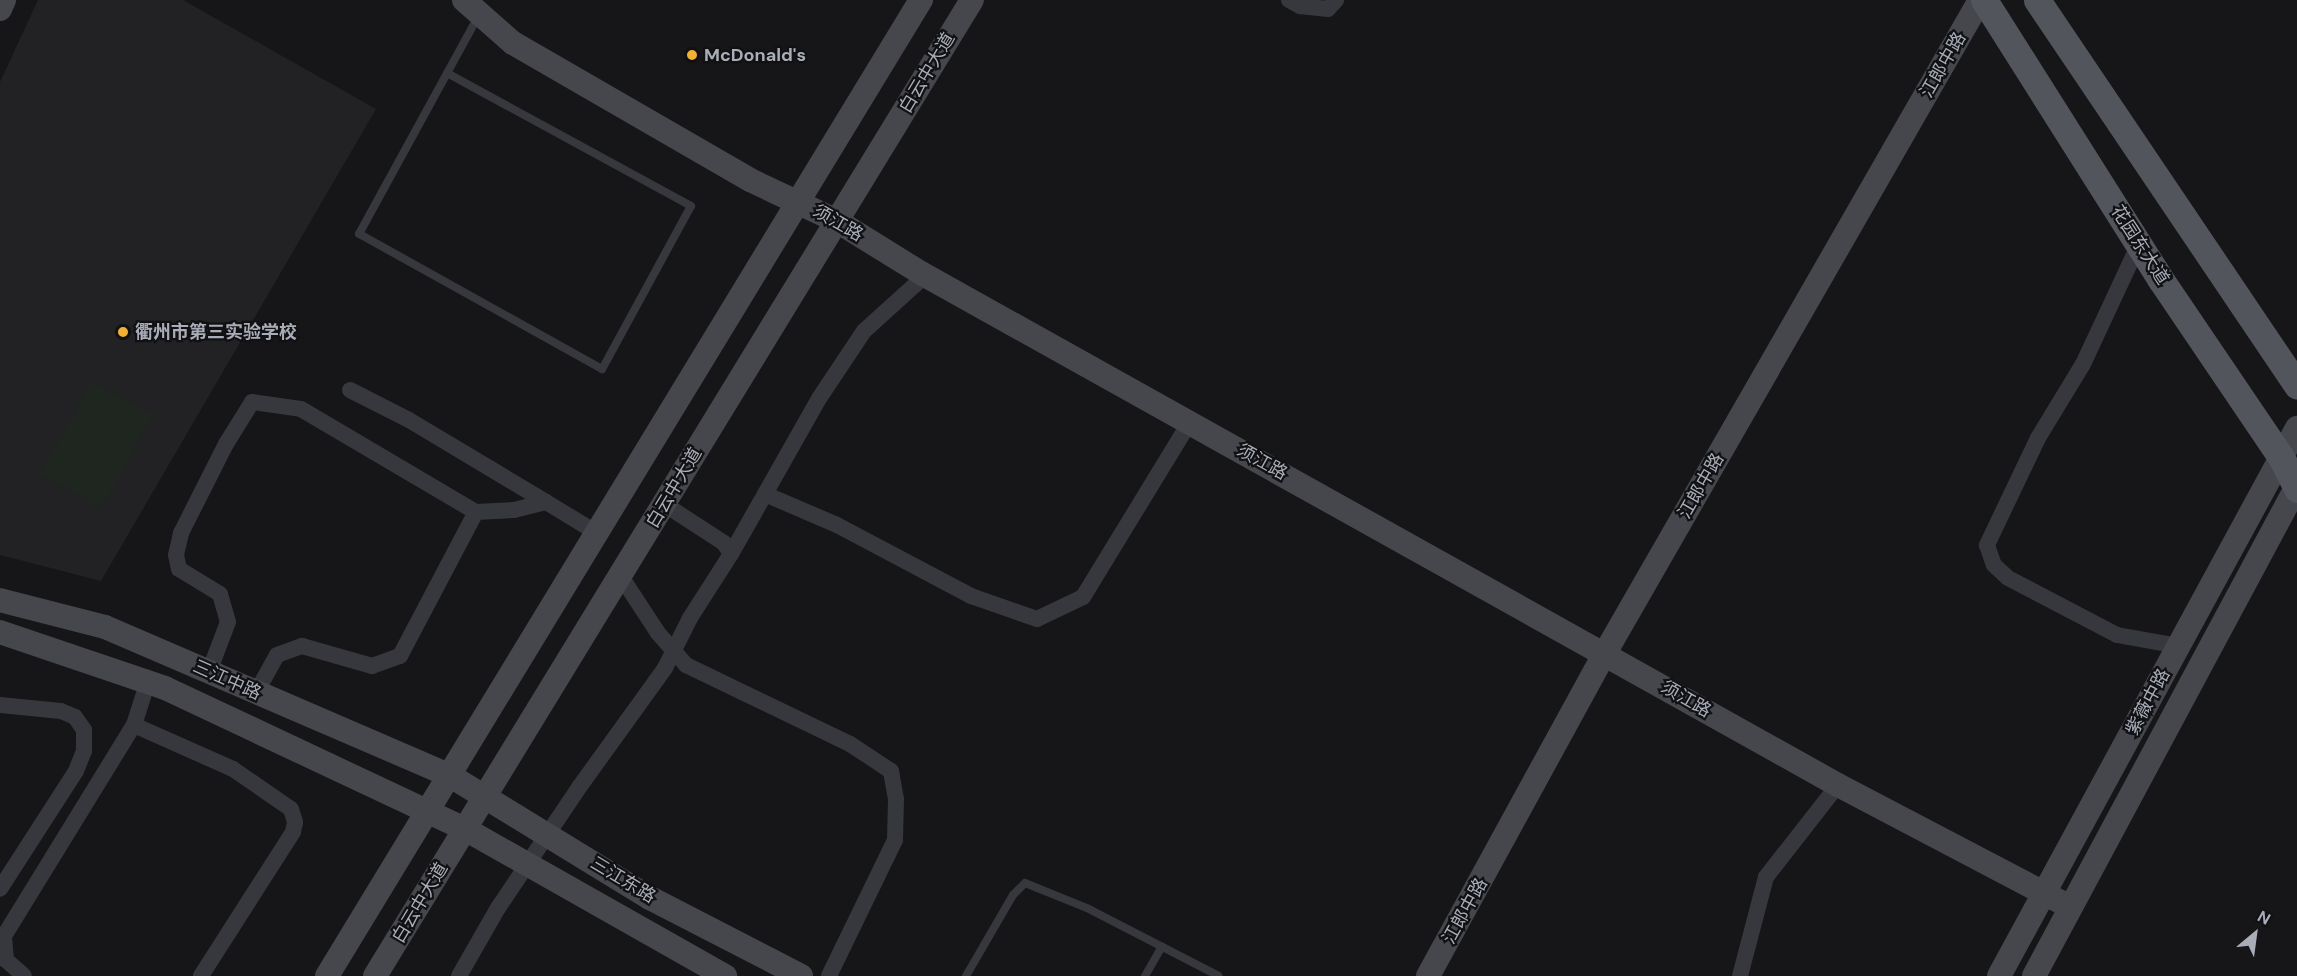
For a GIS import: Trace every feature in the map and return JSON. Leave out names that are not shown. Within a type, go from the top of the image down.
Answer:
[{"type":"main road","points":[[0,9],[4,0]]},
{"type":"main road","points":[[327,976],[921,0]]},
{"type":"main road","name":"白云中大道","points":[[375,976],[972,0]]},
{"type":"main road","name":"花园东大道","points":[[1982,0],[2139,244],[2281,457],[2297,488]]},
{"type":"main road","name":"江郎中路","points":[[1428,976],[1605,653],[1982,0]]},
{"type":"main road","points":[[2037,0],[2293,372]]},
{"type":"main road","name":"须江路","points":[[472,7],[523,48],[750,180],[837,221],[926,276],[1838,785],[2070,907]]},
{"type":"main road","name":"紫薇中路","points":[[1999,976],[2297,428]]},
{"type":"main road","name":"紫薇中路","points":[[2034,976],[2297,488]]},
{"type":"main road","name":"三江中路","points":[[0,600],[105,627],[449,775]]},
{"type":"main road","name":"三江中路","points":[[0,632],[148,681],[426,813]]},
{"type":"main road","name":"三江东路","points":[[449,775],[486,795],[650,898],[801,976]]},
{"type":"main road","name":"三江东路","points":[[426,813],[465,829],[724,976]]},
{"type":"street","points":[[1289,0],[1300,6],[1328,9],[1336,0]]},
{"type":"street","points":[[2139,244],[2083,364],[2038,438],[1987,545],[1994,565],[2008,578],[2116,634],[2178,646]]},
{"type":"street","points":[[459,976],[527,864],[674,652],[690,618],[731,554],[820,397],[864,331],[926,276]]},
{"type":"street","points":[[350,390],[430,432],[597,533]]},
{"type":"street","points":[[209,672],[228,622],[220,594],[179,569],[176,555],[181,533],[226,444],[252,402],[301,409],[476,512],[514,510],[546,502]]},
{"type":"street","points":[[765,494],[837,525],[971,596],[1037,619],[1083,597],[1190,422]]},
{"type":"street","points":[[663,504],[724,543],[731,554]]},
{"type":"street","points":[[256,693],[277,656],[302,646],[372,666],[400,656],[476,512]]},
{"type":"street","points":[[620,575],[674,652],[686,665],[850,744],[891,771],[896,799],[895,840],[829,976]]},
{"type":"street","points":[[24,976],[6,960],[4,936],[134,725],[148,681]]},
{"type":"street","points":[[0,705],[61,711],[75,717],[84,730],[84,751],[76,771],[0,889]]},
{"type":"street","points":[[134,725],[233,769],[291,809],[295,822],[293,832],[201,976]]},
{"type":"street","points":[[1740,976],[1766,877],[1838,785]]},
{"type":"lane","points":[[447,73],[691,206],[602,369],[359,234],[447,73],[472,7]]},
{"type":"lane","points":[[966,976],[1013,895],[1025,883],[1087,908],[1219,976]]},
{"type":"lane","points":[[1145,976],[1162,947]]},
{"type":"shaded area","name":"衢州市第三实验学校","points":[[38,0],[183,0],[376,109],[101,581],[0,555],[0,82]]},
{"type":"shaded area","points":[[92,381],[153,415],[101,509],[40,475]]},
{"type":"place","name":"McDonald's","points":[[692,55]]},
{"type":"place","name":"衢州市第三实验学校","points":[[123,332]]}]
